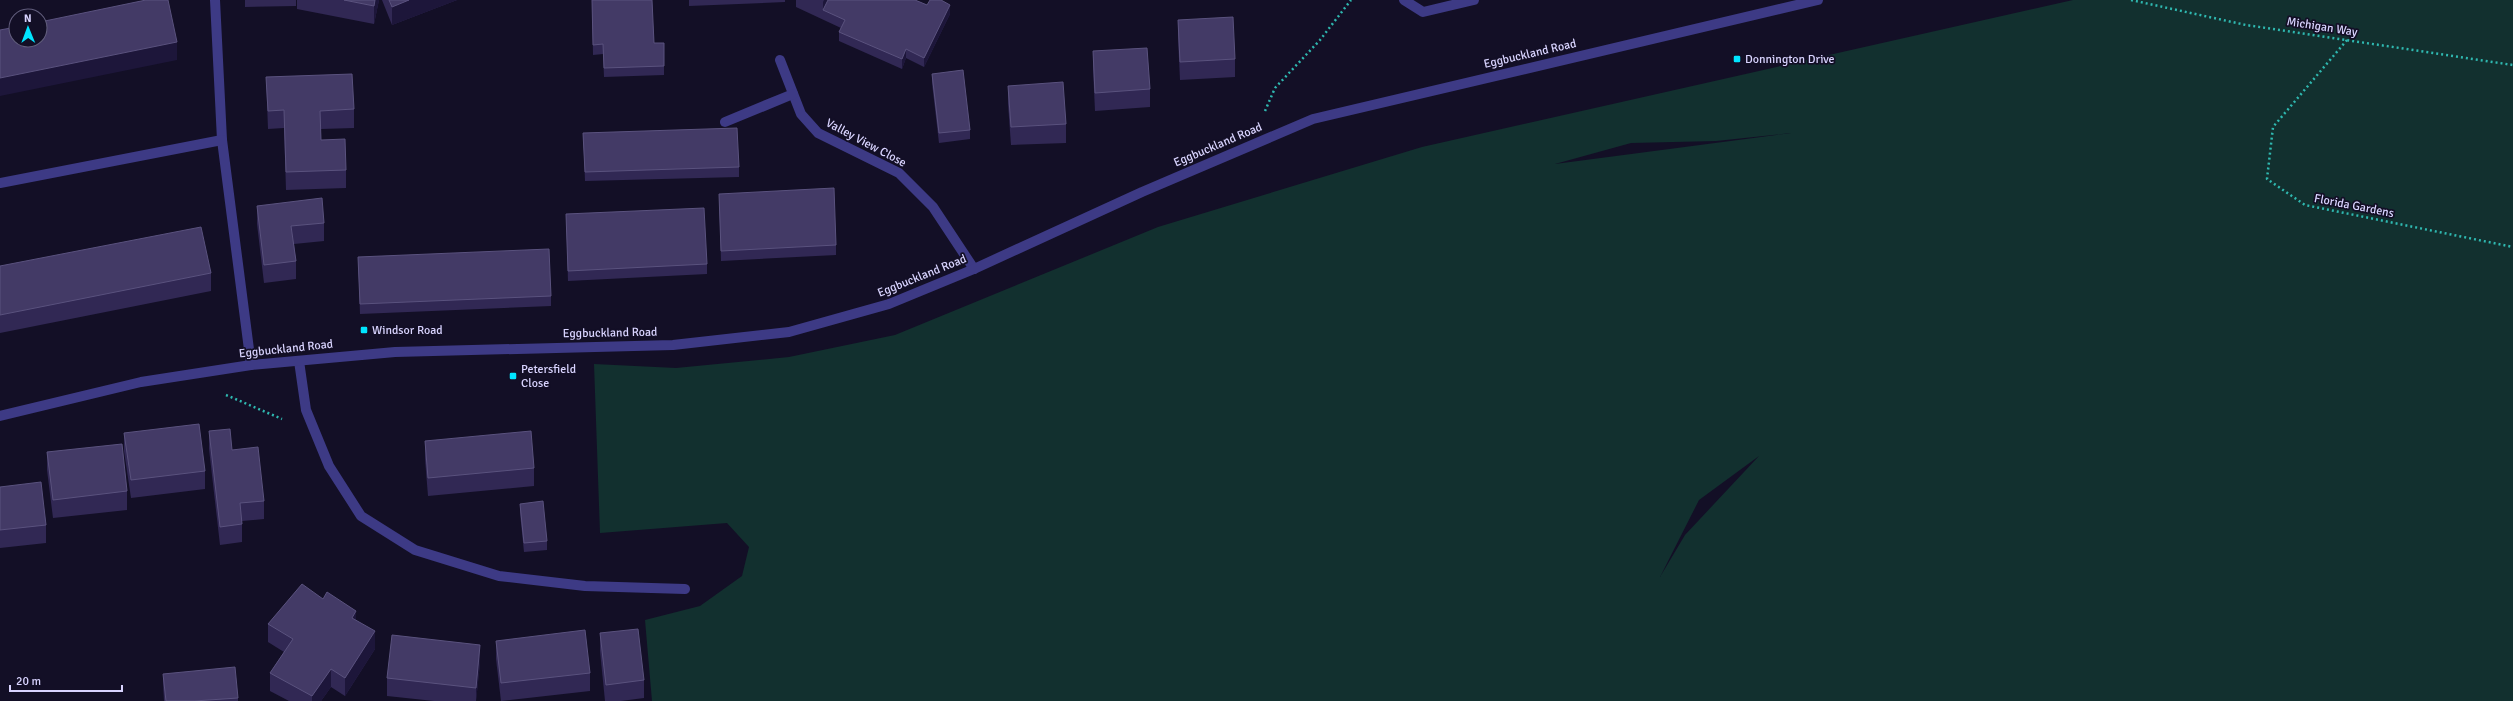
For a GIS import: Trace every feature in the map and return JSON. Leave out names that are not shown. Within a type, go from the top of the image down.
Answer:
[{"type":"street","points":[[215,0],[222,140],[250,365]]},
{"type":"street","points":[[1404,0],[1423,12],[1474,0]]},
{"type":"street","name":"Eggbuckland Road","points":[[0,416],[141,382],[250,365],[395,352],[673,345],[789,332],[889,304],[974,269],[1142,192],[1313,119],[1818,0]]},
{"type":"street","name":"Valley View Close","points":[[780,60],[801,114],[818,133],[899,173],[933,207],[974,269]]},
{"type":"street","points":[[725,122],[793,94]]},
{"type":"street","points":[[0,183],[222,140]]},
{"type":"street","points":[[299,361],[306,410],[329,466],[361,516],[415,550],[499,576],[585,586],[685,589]]},
{"type":"path","points":[[1250,146],[1275,88],[1320,40],[1351,0]]},
{"type":"path","name":"Michigan Way","points":[[2131,0],[2246,25],[2513,65]]},
{"type":"path","name":"Florida Gardens","points":[[2347,40],[2272,127],[2267,179],[2305,205],[2513,247]]},
{"type":"path","points":[[220,393],[285,420]]},
{"type":"green space","points":[[2073,0],[2513,0],[2513,701],[652,701],[645,620],[700,606],[742,576],[749,547],[727,523],[600,533],[594,364],[676,368],[789,357],[895,335],[1158,227],[1422,147]],"holes":[[[1791,133],[1555,164],[1631,143],[1716,141]],[[1759,456],[1685,535],[1660,577],[1699,500]]]},
{"type":"building","points":[[146,0],[168,0],[177,42],[0,78],[0,30],[8,28],[8,48],[48,48],[48,20]]},
{"type":"building","points":[[344,0],[375,0],[374,6]]},
{"type":"building","points":[[389,0],[409,0],[392,7]]},
{"type":"building","points":[[592,0],[652,0],[654,43],[664,43],[664,66],[604,68],[603,44],[593,45]]},
{"type":"building","points":[[828,0],[915,0],[927,5],[930,0],[941,0],[950,5],[924,58],[906,49],[902,59],[839,32],[845,20],[823,10]]},
{"type":"building","points":[[1233,17],[1235,59],[1180,62],[1178,20]]},
{"type":"building","points":[[1147,48],[1150,89],[1095,93],[1093,51]]},
{"type":"building","points":[[963,70],[970,130],[939,133],[932,74]]},
{"type":"building","points":[[352,74],[354,109],[320,111],[321,140],[345,139],[346,170],[286,172],[284,110],[268,111],[266,77]]},
{"type":"building","points":[[1063,82],[1066,124],[1011,127],[1008,86]]},
{"type":"building","points":[[737,128],[739,167],[585,172],[583,133]]},
{"type":"building","points":[[834,188],[836,245],[721,251],[719,194]]},
{"type":"building","points":[[322,198],[324,223],[291,226],[296,261],[264,265],[257,206]]},
{"type":"building","points":[[704,208],[707,264],[568,271],[566,214]]},
{"type":"building","points":[[201,227],[211,273],[0,315],[0,266]]},
{"type":"building","points":[[549,249],[551,296],[360,304],[358,257]]},
{"type":"building","points":[[199,424],[205,471],[131,480],[124,433]]},
{"type":"building","points":[[230,429],[232,450],[258,447],[264,501],[240,503],[242,524],[220,527],[209,431]]},
{"type":"building","points":[[531,431],[534,468],[428,478],[425,441]]},
{"type":"building","points":[[122,444],[127,491],[53,500],[47,452]]},
{"type":"building","points":[[41,482],[46,525],[0,530],[0,487]]},
{"type":"building","points":[[543,501],[547,541],[524,543],[520,504]]},
{"type":"building","points":[[302,584],[323,599],[327,592],[356,611],[352,618],[375,631],[345,678],[331,669],[312,696],[270,673],[293,639],[268,624]]},
{"type":"building","points":[[638,629],[644,680],[606,685],[600,633]]},
{"type":"building","points":[[585,630],[590,673],[501,683],[496,641]]},
{"type":"building","points":[[392,635],[480,645],[476,688],[387,678]]},
{"type":"building","points":[[235,667],[238,698],[166,701],[163,674]]},
{"type":"place","name":"Donnington Drive","points":[[1737,59]]},
{"type":"place","name":"Windsor Road","points":[[364,330]]},
{"type":"place","name":"Petersfield Close","points":[[513,376]]}]
